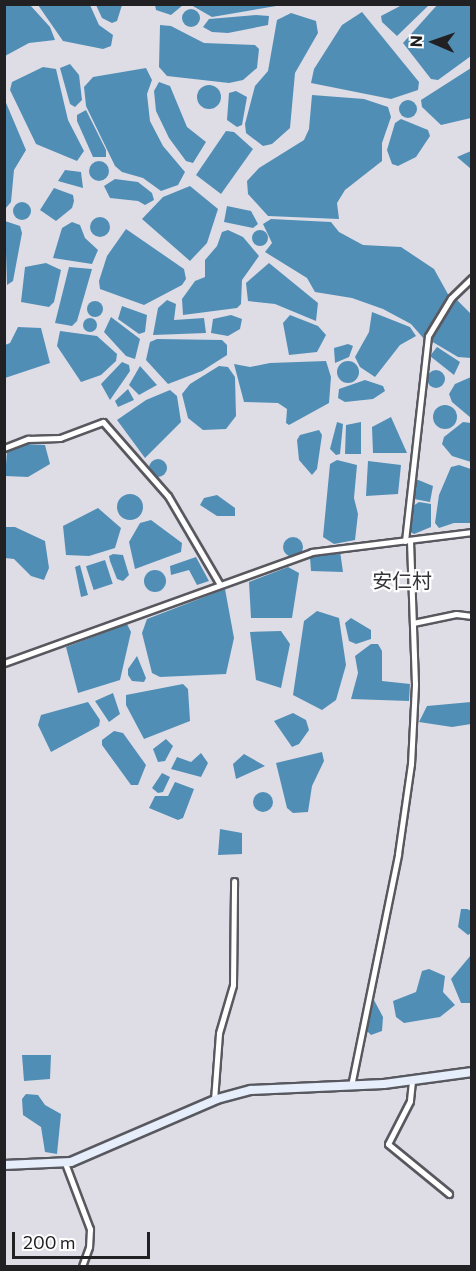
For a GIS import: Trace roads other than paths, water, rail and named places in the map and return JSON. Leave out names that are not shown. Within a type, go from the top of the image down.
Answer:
[{"type":"street","points":[[351,1086],[404,818],[415,696],[407,541],[429,336],[451,298],[471,278]]},
{"type":"street","points":[[4,448],[28,439],[60,438],[103,422],[168,496],[219,583]]},
{"type":"street","points":[[4,663],[219,583],[312,552],[471,532]]},
{"type":"street","points":[[413,623],[456,614],[471,616]]},
{"type":"street","points":[[214,1100],[219,1033],[233,985],[234,880]]},
{"type":"street","points":[[4,1165],[65,1163],[214,1100],[276,1086],[351,1086],[412,1081],[471,1072]]},
{"type":"street","points":[[412,1081],[410,1101],[388,1144],[449,1194]]},
{"type":"street","points":[[65,1163],[90,1229],[89,1247],[82,1266]]},
{"type":"water","points":[[155,4],[183,5],[171,15],[156,10]]},
{"type":"water","points":[[438,4],[472,5],[471,56],[438,80],[431,79],[403,43]]},
{"type":"water","points":[[5,5],[30,5],[50,27],[55,40],[29,43],[5,56]]},
{"type":"water","points":[[38,5],[90,5],[99,25],[113,35],[111,46],[103,49],[63,41]]},
{"type":"water","points":[[96,5],[122,5],[117,21],[112,23],[102,18]]},
{"type":"water","points":[[191,5],[282,5],[212,17]]},
{"type":"water","points":[[402,5],[429,5],[397,36],[382,22],[381,16]]},
{"type":"water","points":[[191,9],[197,12],[200,18],[197,24],[191,27],[185,24],[182,18],[185,12]]},
{"type":"water","points":[[362,12],[419,82],[418,90],[391,99],[311,83],[314,69],[342,25]]},
{"type":"water","points":[[291,13],[316,21],[318,33],[295,73],[290,128],[272,144],[263,146],[246,133],[245,124],[255,86],[268,71],[277,20]]},
{"type":"water","points":[[269,16],[268,25],[228,33],[212,32],[203,27],[209,19]]},
{"type":"water","points":[[160,25],[171,26],[204,43],[255,45],[259,49],[257,68],[243,80],[229,83],[167,76],[159,67]]},
{"type":"water","points":[[70,64],[79,75],[82,100],[75,107],[70,104],[60,68]]},
{"type":"water","points":[[43,67],[56,69],[68,120],[84,151],[77,161],[36,144],[10,90],[12,82]]},
{"type":"water","points":[[146,68],[152,80],[147,94],[150,121],[163,146],[185,172],[178,185],[161,191],[143,178],[122,172],[115,166],[86,106],[84,87],[93,77]]},
{"type":"water","points":[[471,68],[471,118],[441,125],[422,107],[421,100]]},
{"type":"water","points":[[159,82],[170,86],[187,127],[206,142],[193,163],[186,161],[169,138],[156,111],[154,91]]},
{"type":"water","points":[[209,85],[217,89],[221,97],[217,105],[209,109],[201,105],[197,97],[201,89]]},
{"type":"water","points":[[236,91],[247,97],[242,125],[237,127],[227,120],[229,93]]},
{"type":"water","points":[[312,95],[364,99],[388,107],[391,117],[382,143],[382,161],[345,190],[337,203],[339,219],[268,216],[248,194],[247,181],[259,168],[304,140],[309,129]]},
{"type":"water","points":[[4,98],[26,150],[14,170],[11,202],[5,209]]},
{"type":"water","points":[[404,100],[412,100],[417,105],[415,116],[404,118],[399,113],[399,105]]},
{"type":"water","points":[[86,110],[106,150],[106,157],[93,157],[77,121],[77,115]]},
{"type":"water","points":[[401,119],[428,130],[430,136],[416,157],[398,166],[392,164],[387,150],[395,123]]},
{"type":"water","points":[[226,131],[234,132],[253,149],[221,194],[196,175]]},
{"type":"water","points":[[472,151],[471,169],[457,157]]},
{"type":"water","points":[[99,161],[106,164],[109,171],[106,178],[99,181],[92,178],[89,171],[92,164]]},
{"type":"water","points":[[65,170],[81,172],[83,188],[58,181]]},
{"type":"water","points":[[115,179],[138,182],[152,193],[154,200],[145,205],[138,201],[110,198],[104,186]]},
{"type":"water","points":[[190,186],[218,209],[207,243],[190,261],[142,219],[163,197]]},
{"type":"water","points":[[54,188],[73,195],[74,201],[72,208],[56,221],[40,210]]},
{"type":"water","points":[[22,202],[28,205],[31,211],[28,217],[22,220],[16,217],[13,211],[16,205]]},
{"type":"water","points":[[227,206],[251,211],[258,224],[253,228],[224,222]]},
{"type":"water","points":[[100,217],[107,220],[110,227],[107,234],[100,237],[93,234],[90,227],[93,220]]},
{"type":"water","points":[[271,219],[331,222],[339,232],[363,245],[401,247],[434,269],[449,296],[425,340],[411,324],[383,309],[352,298],[315,292],[307,278],[265,252],[272,243],[263,224]]},
{"type":"water","points":[[5,221],[20,226],[22,233],[13,281],[7,285]]},
{"type":"water","points":[[72,222],[80,225],[85,238],[98,250],[92,264],[53,258],[62,228]]},
{"type":"water","points":[[126,229],[184,269],[186,279],[182,285],[144,305],[100,289],[99,281],[107,256]]},
{"type":"water","points":[[228,230],[243,237],[259,256],[242,280],[241,304],[237,308],[183,315],[182,299],[195,281],[205,277],[205,260],[217,246],[222,232]]},
{"type":"water","points":[[257,230],[263,230],[268,238],[266,244],[257,246],[252,241],[252,235]]},
{"type":"water","points":[[46,263],[61,270],[54,302],[49,307],[21,302],[25,267]]},
{"type":"water","points":[[269,263],[318,303],[316,321],[275,304],[248,301],[246,283]]},
{"type":"water","points":[[69,267],[92,269],[77,321],[72,326],[55,323]]},
{"type":"water","points":[[456,299],[471,314],[471,358],[458,357],[431,341]]},
{"type":"water","points":[[167,300],[176,304],[174,320],[204,318],[206,333],[153,335],[158,308]]},
{"type":"water","points":[[92,301],[98,301],[103,309],[101,315],[92,317],[87,312],[87,306]]},
{"type":"water","points":[[122,306],[147,315],[145,332],[139,334],[118,319]]},
{"type":"water","points":[[372,312],[410,327],[416,336],[400,345],[375,377],[360,367],[355,357],[369,332]]},
{"type":"water","points":[[231,315],[242,319],[240,329],[228,336],[211,333],[213,319]]},
{"type":"water","points":[[290,315],[318,326],[326,335],[317,352],[289,355],[283,323]]},
{"type":"water","points":[[111,317],[140,339],[135,359],[126,356],[104,332]]},
{"type":"water","points":[[87,318],[93,318],[97,325],[93,332],[87,332],[83,328],[83,322]]},
{"type":"water","points":[[18,327],[41,328],[50,363],[5,378],[5,345],[10,343]]},
{"type":"water","points":[[60,331],[97,336],[117,354],[116,361],[101,375],[81,382],[57,346]]},
{"type":"water","points":[[157,339],[222,340],[227,345],[227,355],[202,371],[168,384],[146,360],[150,342]]},
{"type":"water","points":[[348,344],[353,346],[349,357],[335,363],[334,348]]},
{"type":"water","points":[[437,347],[460,362],[454,375],[430,356]]},
{"type":"water","points":[[326,361],[331,377],[329,403],[289,425],[286,423],[287,409],[278,403],[244,402],[234,364],[250,367],[270,363]]},
{"type":"water","points":[[348,361],[356,364],[359,372],[356,380],[348,383],[340,380],[337,372],[340,364]]},
{"type":"water","points":[[122,362],[129,365],[130,371],[110,400],[101,384]]},
{"type":"water","points":[[140,366],[157,385],[139,395],[129,385]]},
{"type":"water","points":[[219,366],[228,367],[235,377],[236,416],[226,429],[203,430],[188,418],[182,394],[190,384]]},
{"type":"water","points":[[436,370],[442,373],[445,379],[442,385],[436,388],[430,385],[427,379],[430,373]]},
{"type":"water","points":[[472,377],[471,418],[452,402],[449,394],[455,384]]},
{"type":"water","points":[[365,380],[383,386],[385,391],[373,399],[345,402],[338,398],[339,389]]},
{"type":"water","points":[[128,389],[134,400],[118,407],[115,401]]},
{"type":"water","points":[[170,390],[177,396],[181,422],[145,458],[117,420],[146,400]]},
{"type":"water","points":[[445,405],[454,408],[457,417],[454,426],[445,429],[436,426],[433,417],[436,408]]},
{"type":"water","points":[[391,417],[407,453],[373,453],[372,427]]},
{"type":"water","points":[[337,422],[343,424],[340,454],[336,455],[330,449]]},
{"type":"water","points":[[361,422],[361,454],[345,454],[346,425]]},
{"type":"water","points":[[463,422],[471,423],[471,462],[452,456],[442,444],[444,437]]},
{"type":"water","points":[[319,430],[322,435],[317,469],[312,475],[299,460],[297,440],[300,435]]},
{"type":"water","points":[[27,444],[45,445],[50,464],[28,477],[5,476],[7,452]]},
{"type":"water","points":[[158,459],[164,462],[167,468],[164,474],[158,477],[152,474],[149,468],[152,462]]},
{"type":"water","points":[[337,460],[357,465],[354,498],[358,514],[355,540],[334,544],[323,537],[330,464]]},
{"type":"water","points":[[368,461],[401,465],[398,494],[366,496]]},
{"type":"water","points":[[459,465],[471,469],[471,523],[454,523],[439,528],[435,523],[439,495],[451,467]]},
{"type":"water","points":[[416,479],[433,486],[430,502],[414,499]]},
{"type":"water","points":[[130,494],[139,498],[143,507],[139,516],[130,520],[121,516],[117,507],[121,498]]},
{"type":"water","points":[[217,495],[235,508],[235,516],[217,516],[200,505],[204,498]]},
{"type":"water","points":[[419,502],[431,504],[431,527],[414,534],[409,531],[413,506]]},
{"type":"water","points":[[98,508],[121,528],[115,548],[89,556],[66,555],[63,526]]},
{"type":"water","points":[[151,520],[182,543],[181,552],[135,569],[129,542],[140,523]]},
{"type":"water","points":[[5,527],[15,527],[45,541],[49,568],[44,580],[31,576],[14,559],[5,558]]},
{"type":"water","points":[[293,537],[300,540],[303,547],[300,554],[293,557],[286,554],[283,547],[286,540]]},
{"type":"water","points":[[340,551],[343,572],[311,571],[310,557]]},
{"type":"water","points":[[123,555],[129,575],[123,581],[117,579],[110,561],[109,556]]},
{"type":"water","points":[[196,557],[209,581],[197,585],[189,570],[171,575],[170,566]]},
{"type":"water","points":[[105,560],[113,584],[94,590],[86,566]]},
{"type":"water","points":[[80,565],[88,595],[81,597],[75,567]]},
{"type":"water","points":[[288,567],[299,573],[292,618],[251,618],[249,582]]},
{"type":"water","points":[[155,570],[163,573],[166,581],[163,589],[155,592],[147,589],[144,581],[147,573]]},
{"type":"water","points":[[225,589],[234,638],[226,674],[160,677],[152,673],[142,633],[147,619]]},
{"type":"water","points":[[317,611],[339,618],[346,665],[336,700],[322,710],[293,695],[304,621]]},
{"type":"water","points":[[351,618],[371,630],[371,639],[356,644],[349,641],[345,623]]},
{"type":"water","points":[[127,624],[131,632],[120,680],[78,693],[66,647]]},
{"type":"water","points":[[281,631],[290,644],[281,688],[256,680],[250,632]]},
{"type":"water","points":[[371,644],[378,644],[382,651],[382,681],[410,684],[409,701],[351,699],[358,673],[355,656]]},
{"type":"water","points":[[137,656],[146,678],[144,682],[132,681],[128,675],[128,669]]},
{"type":"water","points":[[183,684],[188,689],[190,721],[144,739],[126,705],[126,695]]},
{"type":"water","points":[[113,693],[120,714],[109,722],[95,701]]},
{"type":"water","points":[[88,702],[100,720],[99,726],[51,752],[38,725],[41,715]]},
{"type":"water","points":[[471,702],[471,724],[452,727],[419,722],[427,706]]},
{"type":"water","points":[[293,713],[306,720],[309,730],[299,744],[292,747],[274,721]]},
{"type":"water","points":[[114,731],[123,733],[146,765],[138,785],[131,785],[102,745],[102,740]]},
{"type":"water","points":[[166,739],[173,746],[165,761],[158,762],[153,749]]},
{"type":"water","points":[[322,752],[324,761],[312,786],[308,812],[293,813],[287,808],[276,763]]},
{"type":"water","points":[[201,753],[208,763],[201,777],[171,769],[177,757],[191,762]]},
{"type":"water","points":[[244,754],[265,766],[236,779],[233,764]]},
{"type":"water","points":[[162,773],[170,777],[163,792],[158,793],[152,788]]},
{"type":"water","points":[[175,782],[194,789],[183,818],[178,820],[149,808],[155,796],[168,796]]},
{"type":"water","points":[[263,792],[270,795],[273,802],[270,809],[263,812],[256,809],[253,802],[256,795]]},
{"type":"water","points":[[220,829],[242,833],[242,854],[218,855]]},
{"type":"water","points":[[461,909],[472,911],[471,933],[468,935],[458,927]]},
{"type":"water","points":[[471,955],[471,1003],[461,1003],[451,979]]},
{"type":"water","points":[[429,969],[445,976],[443,992],[455,1005],[440,1017],[404,1023],[396,1017],[393,1001],[416,992],[422,971]]},
{"type":"water","points":[[374,1000],[383,1017],[382,1031],[371,1035],[366,1030]]},
{"type":"water","points":[[22,1055],[51,1055],[50,1079],[24,1081]]},
{"type":"water","points":[[26,1094],[38,1095],[45,1105],[61,1114],[57,1154],[45,1152],[41,1127],[23,1115],[22,1099]]},
{"type":"district","name":"安仁村","points":[[402,580]]}]
